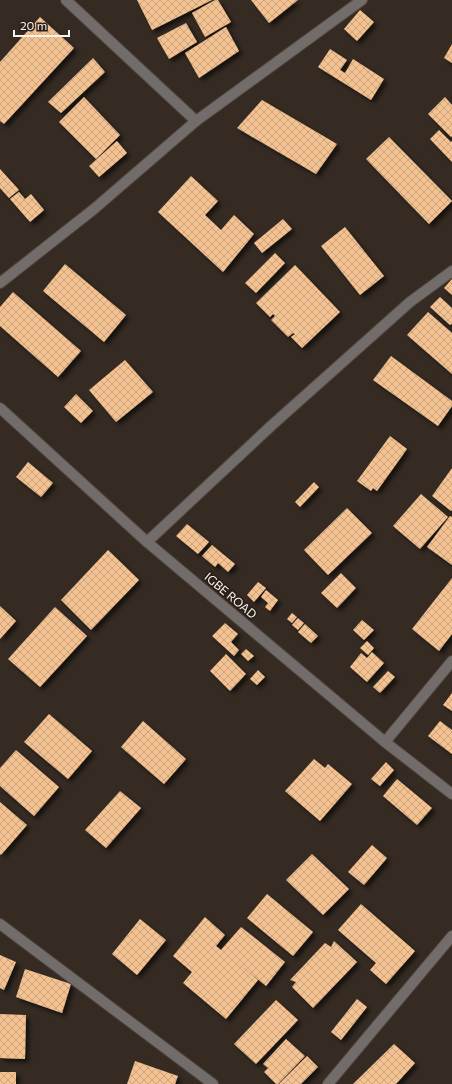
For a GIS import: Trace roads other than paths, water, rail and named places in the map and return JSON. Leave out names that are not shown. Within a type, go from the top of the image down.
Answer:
[{"type":"street","points":[[66,0],[196,121]]},
{"type":"street","points":[[0,282],[94,209],[196,121],[362,0]]},
{"type":"street","points":[[147,542],[271,426],[410,302],[452,271]]},
{"type":"street","name":"IGBE ROAD","points":[[0,408],[147,542],[385,742],[452,794]]},
{"type":"street","points":[[385,742],[452,660]]},
{"type":"street","points":[[0,924],[213,1084]]},
{"type":"street","points":[[328,1084],[452,936]]}]
